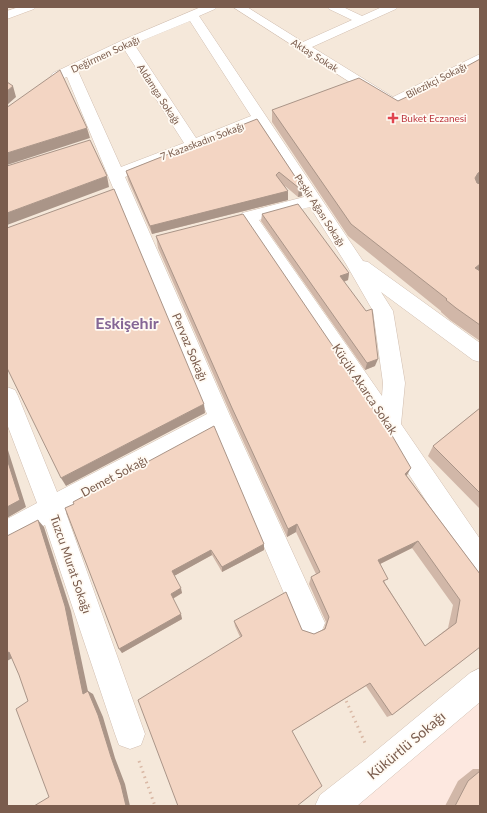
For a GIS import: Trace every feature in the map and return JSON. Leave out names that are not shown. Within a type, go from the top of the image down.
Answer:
[{"type":"street","points":[[7,15],[30,7]]},
{"type":"street","name":"Değirmen Sokağı","points":[[48,83],[71,70],[127,43],[211,7]]},
{"type":"street","name":"Aktaş Sokak","points":[[239,7],[392,103]]},
{"type":"street","points":[[333,7],[361,20]]},
{"type":"street","points":[[302,47],[392,7]]},
{"type":"street","name":"Peşkir Ağası Sokağı","points":[[192,15],[354,261],[383,311],[394,383],[390,426]]},
{"type":"street","name":"Aldamga Sokağı","points":[[127,43],[192,144]]},
{"type":"street","name":"Bilezikçi Sokağı","points":[[392,103],[480,58]]},
{"type":"street","name":"Pervaz Sokağı","points":[[71,70],[94,144],[115,187],[153,242],[220,418],[311,623]]},
{"type":"street","name":"7 Kazaskadın Sokağı","points":[[115,187],[192,144],[259,118]]},
{"type":"street","name":"Küçük Akarca Sokak","points":[[314,200],[241,219],[304,297],[480,562]]},
{"type":"street","points":[[354,261],[480,354]]},
{"type":"street","name":"Tuzcu Murat Sokağı","points":[[7,396],[52,509],[130,734]]},
{"type":"street","name":"Demet Sokağı","points":[[7,532],[220,418]]},
{"type":"street","name":"Kükürtlü Sokağı","points":[[331,806],[377,770],[480,682]]},
{"type":"path","points":[[342,693],[377,770]]},
{"type":"path","points":[[130,734],[155,806]]},
{"type":"shaded area","points":[[7,7],[480,7],[480,684],[339,806],[7,806]]},
{"type":"shaded area","points":[[480,684],[480,806],[339,806]]},
{"type":"building","points":[[480,59],[480,172],[475,178],[477,183],[480,184],[480,264],[475,268],[480,271],[480,325],[456,308],[446,300],[447,299],[351,224],[272,110],[359,78],[398,101],[432,85]]},
{"type":"building","points":[[60,70],[87,128],[7,153],[7,107]]},
{"type":"building","points":[[7,82],[13,86],[7,91]]},
{"type":"building","points":[[257,119],[302,187],[299,188],[279,172],[276,175],[288,191],[150,226],[126,171]]},
{"type":"building","points":[[90,140],[107,176],[7,213],[7,166]]},
{"type":"building","points":[[114,189],[204,404],[61,478],[7,368],[7,228]]},
{"type":"building","points":[[298,204],[349,273],[340,276],[366,311],[372,309],[378,359],[367,363],[262,214]]},
{"type":"building","points":[[243,214],[347,367],[344,368],[390,432],[411,468],[405,474],[480,574],[480,647],[392,715],[370,683],[292,731],[322,786],[297,806],[178,806],[138,700],[242,636],[234,621],[286,592],[302,630],[314,634],[325,629],[329,617],[311,577],[320,572],[297,524],[288,529],[232,408],[156,236]],"holes":[[[418,541],[460,600],[456,623],[425,646],[383,581],[388,579],[378,560]]]},
{"type":"building","points":[[480,408],[480,493],[433,446]]},
{"type":"building","points":[[214,426],[264,544],[222,567],[211,550],[172,571],[181,588],[171,594],[181,614],[119,649],[65,508],[74,504],[73,502]]},
{"type":"building","points":[[7,459],[20,500],[7,507]]},
{"type":"building","points":[[38,520],[65,606],[83,694],[88,691],[98,715],[121,785],[126,806],[34,806],[49,797],[16,709],[28,701],[9,652],[7,653],[7,536]]},
{"type":"building","points":[[480,771],[480,806],[455,806],[468,781]]},
{"type":"place","name":"Buket Eczanesi","points":[[393,118]]},
{"type":"district","name":"Eskişehir","points":[[127,322]]}]
